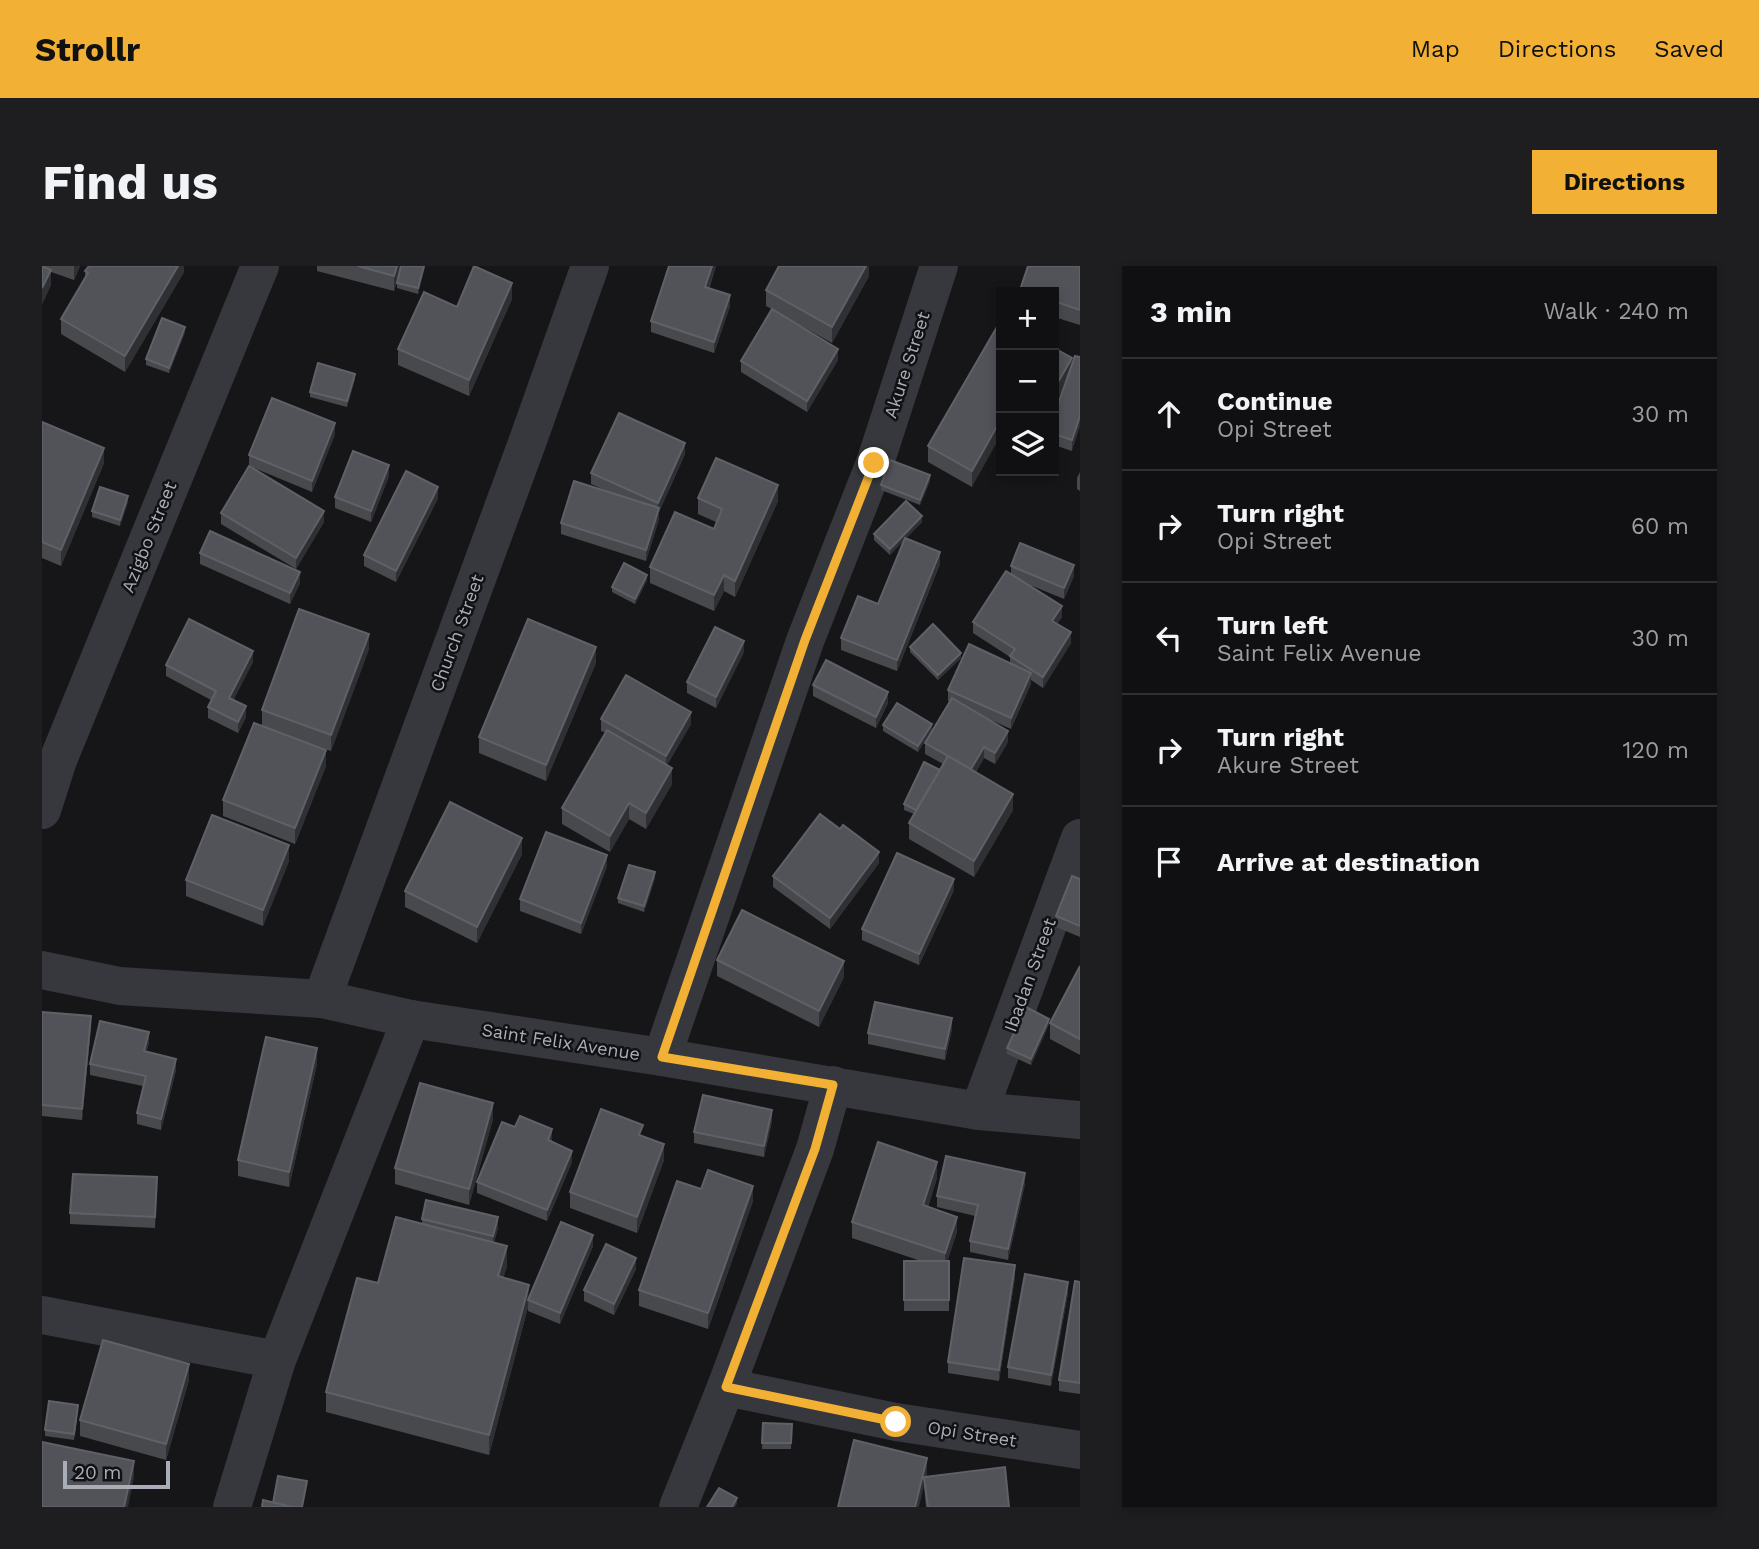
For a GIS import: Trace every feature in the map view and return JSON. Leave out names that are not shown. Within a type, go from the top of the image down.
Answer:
[{"type":"street","name":"Azigbo Street","points":[[42,810],[58,760],[260,266]]},
{"type":"street","name":"Church Street","points":[[322,999],[590,266]]},
{"type":"street","name":"Akure Street","points":[[662,1057],[805,640],[874,463],[939,266]]},
{"type":"street","name":"Ibadan Street","points":[[979,1111],[1080,838]]},
{"type":"street","name":"Saint Felix Avenue","points":[[42,970],[120,986],[322,999],[411,1019],[662,1057],[979,1111],[1080,1120]]},
{"type":"street","points":[[232,1507],[277,1360],[411,1019]]},
{"type":"street","points":[[678,1507],[815,1149],[833,1085]]},
{"type":"street","points":[[42,1315],[277,1360]]},
{"type":"street","name":"Opi Street","points":[[726,1387],[896,1422],[1080,1450]]},
{"type":"building","points":[[42,266],[51,270],[42,288]]},
{"type":"building","points":[[89,266],[178,266],[125,356],[61,319],[88,273],[85,271]]},
{"type":"building","points":[[358,266],[397,266],[394,276]]},
{"type":"building","points":[[401,266],[424,266],[418,288],[397,283]]},
{"type":"building","points":[[474,266],[512,283],[469,380],[398,349],[424,292],[457,307]]},
{"type":"building","points":[[669,266],[712,266],[705,287],[730,295],[714,342],[651,321]]},
{"type":"building","points":[[779,266],[866,266],[832,327],[766,290]]},
{"type":"building","points":[[1028,266],[1080,266],[1080,310],[1059,303],[1059,287],[1021,287]]},
{"type":"building","points":[[772,309],[838,349],[807,401],[741,361]]},
{"type":"building","points":[[162,318],[185,327],[169,368],[146,359]]},
{"type":"building","points":[[996,329],[996,428],[972,471],[928,446]]},
{"type":"building","points":[[1059,351],[1072,358],[1059,380]]},
{"type":"building","points":[[1075,356],[1080,357],[1080,416],[1072,440],[1059,436],[1059,402]]},
{"type":"building","points":[[318,363],[355,374],[347,401],[310,392]]},
{"type":"building","points":[[272,398],[335,423],[312,481],[249,455]]},
{"type":"building","points":[[619,413],[685,443],[658,503],[591,473]]},
{"type":"building","points":[[42,422],[104,448],[61,550],[42,542]]},
{"type":"building","points":[[353,451],[389,465],[371,511],[335,497]]},
{"type":"building","points":[[716,458],[778,485],[735,581],[724,575],[714,595],[650,567],[675,512],[714,529],[722,509],[698,498]]},
{"type":"building","points":[[890,460],[930,475],[920,500],[881,485]]},
{"type":"building","points":[[249,466],[324,511],[296,558],[221,513]]},
{"type":"building","points":[[406,471],[438,487],[396,571],[364,555]]},
{"type":"building","points":[[574,481],[659,508],[646,550],[561,523]]},
{"type":"building","points":[[100,487],[128,496],[120,520],[92,511]]},
{"type":"building","points":[[906,501],[922,516],[890,549],[874,534]]},
{"type":"building","points":[[210,531],[300,572],[290,593],[200,553]]},
{"type":"building","points":[[905,538],[940,552],[897,660],[841,638],[858,596],[878,604]]},
{"type":"building","points":[[1020,543],[1074,565],[1064,588],[1011,566]]},
{"type":"building","points":[[624,563],[647,575],[635,599],[612,587]]},
{"type":"building","points":[[1006,571],[1062,606],[1052,621],[1071,632],[1043,677],[1010,656],[1015,649],[973,622]]},
{"type":"building","points":[[299,609],[369,634],[331,735],[262,710]]},
{"type":"building","points":[[189,619],[253,651],[229,698],[246,706],[238,722],[208,707],[216,691],[166,665]]},
{"type":"building","points":[[528,619],[596,647],[546,765],[479,737]]},
{"type":"building","points":[[933,624],[961,653],[938,675],[910,647]]},
{"type":"building","points":[[715,627],[744,641],[716,697],[687,682]]},
{"type":"building","points":[[969,644],[1031,673],[1011,718],[948,690]]},
{"type":"building","points":[[826,660],[888,692],[876,717],[813,685]]},
{"type":"building","points":[[626,675],[691,712],[666,756],[601,719]]},
{"type":"building","points":[[952,698],[1008,731],[995,753],[984,747],[971,769],[925,743]]},
{"type":"building","points":[[897,703],[932,724],[918,746],[883,725]]},
{"type":"building","points":[[254,723],[326,750],[295,828],[223,800]]},
{"type":"building","points":[[607,730],[672,768],[646,813],[629,803],[610,836],[562,808]]},
{"type":"building","points":[[948,756],[1013,794],[974,861],[909,823]]},
{"type":"building","points":[[924,762],[940,770],[916,810],[904,804]]},
{"type":"building","points":[[450,802],[522,838],[477,927],[405,891]]},
{"type":"building","points":[[820,814],[840,829],[843,825],[879,852],[830,918],[773,876]]},
{"type":"building","points":[[212,815],[289,845],[263,910],[186,880]]},
{"type":"building","points":[[546,832],[607,855],[581,923],[520,899]]},
{"type":"building","points":[[897,853],[954,879],[919,954],[862,929]]},
{"type":"building","points":[[629,865],[655,872],[644,906],[618,898]]},
{"type":"building","points":[[1072,876],[1080,879],[1080,926],[1056,916]]},
{"type":"building","points":[[742,910],[844,961],[819,1011],[717,960]]},
{"type":"building","points":[[1080,966],[1080,1039],[1050,1023]]},
{"type":"building","points":[[875,1002],[952,1018],[945,1049],[868,1033]]},
{"type":"building","points":[[1026,1007],[1049,1019],[1031,1059],[1007,1048]]},
{"type":"building","points":[[42,1012],[91,1016],[82,1109],[42,1105]]},
{"type":"building","points":[[100,1021],[149,1032],[144,1051],[176,1059],[161,1119],[137,1113],[146,1076],[90,1064]]},
{"type":"building","points":[[266,1037],[317,1048],[289,1172],[238,1160]]},
{"type":"building","points":[[420,1083],[493,1103],[469,1189],[395,1168]]},
{"type":"building","points":[[703,1095],[772,1110],[764,1146],[694,1132]]},
{"type":"building","points":[[601,1109],[643,1125],[639,1135],[664,1144],[637,1217],[570,1192]]},
{"type":"building","points":[[520,1116],[552,1129],[548,1140],[572,1151],[547,1210],[477,1182],[502,1122],[515,1127]]},
{"type":"building","points":[[878,1142],[937,1162],[923,1205],[957,1217],[945,1253],[852,1222]]},
{"type":"building","points":[[946,1156],[1025,1173],[1008,1249],[970,1241],[978,1205],[937,1196]]},
{"type":"building","points":[[708,1170],[753,1186],[708,1313],[639,1290],[677,1181],[701,1189]]},
{"type":"building","points":[[73,1174],[157,1177],[155,1217],[70,1213]]},
{"type":"building","points":[[426,1200],[498,1217],[493,1236],[422,1219]]},
{"type":"building","points":[[396,1217],[507,1246],[498,1276],[529,1285],[489,1435],[326,1392],[357,1278],[378,1283]]},
{"type":"building","points":[[561,1222],[593,1235],[560,1313],[528,1300]]},
{"type":"building","points":[[606,1244],[636,1258],[614,1304],[584,1290]]},
{"type":"building","points":[[964,1258],[1015,1265],[999,1370],[948,1362]]},
{"type":"building","points":[[904,1261],[949,1261],[949,1300],[904,1300]]},
{"type":"building","points":[[1025,1274],[1068,1282],[1051,1375],[1008,1367]]},
{"type":"building","points":[[1075,1281],[1080,1282],[1080,1383],[1059,1380]]},
{"type":"building","points":[[103,1340],[189,1364],[166,1444],[80,1420]]},
{"type":"building","points":[[49,1401],[78,1405],[74,1434],[45,1430]]},
{"type":"building","points":[[763,1423],[792,1424],[791,1443],[762,1443]]},
{"type":"building","points":[[854,1440],[927,1458],[915,1507],[838,1507]]},
{"type":"building","points":[[42,1442],[134,1461],[124,1507],[42,1507]]},
{"type":"building","points":[[1005,1467],[1009,1507],[928,1507],[924,1477]]},
{"type":"building","points":[[278,1476],[307,1481],[302,1507],[273,1503]]},
{"type":"building","points":[[719,1488],[737,1498],[732,1507],[707,1507]]},
{"type":"building","points":[[263,1500],[292,1507],[262,1507]]},
{"type":"route","points":[[874,463],[805,640],[662,1057],[833,1085],[815,1149],[726,1387],[896,1422]]}]
